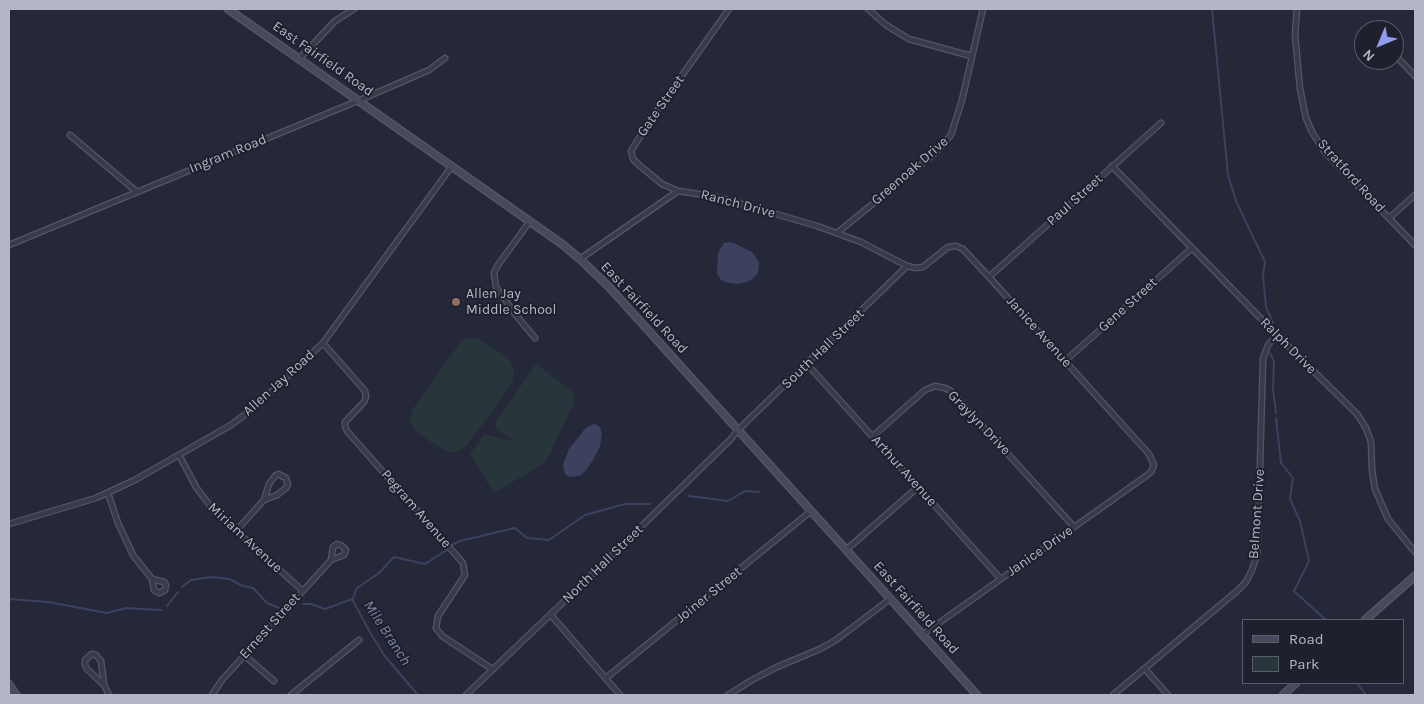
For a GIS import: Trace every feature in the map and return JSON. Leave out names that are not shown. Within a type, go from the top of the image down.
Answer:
[{"type":"main road","name":"East Fairfield Road","points":[[228,9],[360,100],[562,244],[580,259],[642,323],[977,695]]},
{"type":"main road","points":[[1366,619],[1415,576]]},
{"type":"main road","points":[[9,684],[16,695]]},
{"type":"main road","points":[[1283,695],[1295,684]]},
{"type":"street","points":[[300,58],[335,21],[354,9]]},
{"type":"street","name":"Gate Street","points":[[678,191],[662,184],[639,165],[633,159],[631,151],[649,122],[730,9]]},
{"type":"street","points":[[868,9],[886,25],[909,39],[971,56]]},
{"type":"street","name":"Greenoak Drive","points":[[837,233],[934,153],[951,135],[960,107],[983,9]]},
{"type":"street","name":"Stratford Road","points":[[1297,9],[1295,34],[1302,98],[1306,118],[1312,132],[1324,151],[1415,245]]},
{"type":"street","name":"Ingram Road","points":[[9,245],[360,100],[429,70],[445,58]]},
{"type":"street","points":[[1404,64],[1415,76]]},
{"type":"street","name":"Paul Street","points":[[989,277],[1161,123]]},
{"type":"street","points":[[70,136],[137,192]]},
{"type":"street","name":"Allen Jay Road","points":[[9,524],[72,507],[108,493],[135,480],[231,425],[255,407],[323,343],[452,166]]},
{"type":"street","name":"Ralph Drive","points":[[1112,166],[1357,414],[1366,428],[1371,442],[1375,489],[1388,519],[1415,552]]},
{"type":"street","points":[[580,259],[678,191]]},
{"type":"street","name":"Ranch Drive","points":[[678,191],[718,197],[837,233],[860,242],[907,266]]},
{"type":"street","points":[[1389,218],[1415,195]]},
{"type":"street","points":[[530,221],[498,264],[494,273],[496,286],[535,338]]},
{"type":"street","name":"Janice Avenue","points":[[907,266],[923,267],[948,247],[956,246],[963,249],[1149,454],[1154,465]]},
{"type":"street","name":"Gene Street","points":[[1065,361],[1192,248]]},
{"type":"street","name":"South Hall Street","points":[[737,430],[907,266]]},
{"type":"street","name":"Belmont Drive","points":[[1114,695],[1237,591],[1246,582],[1252,570],[1258,536],[1263,359],[1268,345],[1277,335]]},
{"type":"street","name":"Pegram Avenue","points":[[323,343],[365,392],[364,402],[346,422],[345,426],[348,431],[463,563],[465,575],[438,616],[436,628],[442,636],[492,669]]},
{"type":"street","name":"Arthur Avenue","points":[[807,364],[1000,578]]},
{"type":"street","name":"Graylyn Drive","points":[[873,436],[925,390],[935,386],[945,388],[951,391],[1074,527]]},
{"type":"street","name":"North Hall Street","points":[[466,695],[551,615],[731,439],[737,430]]},
{"type":"street","name":"Miriam Avenue","points":[[179,455],[206,502],[303,591]]},
{"type":"street","name":"Janice Drive","points":[[922,635],[1146,476],[1151,472],[1154,465]]},
{"type":"street","points":[[236,531],[264,500],[275,476],[278,474],[286,478],[288,485],[286,488],[277,495],[264,500]]},
{"type":"street","points":[[846,550],[918,487]]},
{"type":"street","points":[[108,493],[118,523],[133,555],[152,579]]},
{"type":"street","name":"Joiner Street","points":[[606,678],[811,511]]},
{"type":"street","name":"Ernest Street","points":[[212,695],[222,680],[244,655],[331,560]]},
{"type":"street","points":[[728,695],[777,667],[820,649],[836,640],[890,599]]},
{"type":"street","points":[[551,615],[620,695]]},
{"type":"street","points":[[292,695],[359,640]]},
{"type":"street","points":[[104,685],[87,669],[85,664],[88,657],[92,654],[96,655],[101,661],[104,685],[109,695]]},
{"type":"street","points":[[244,655],[274,681]]},
{"type":"street","points":[[1145,670],[1168,695]]},
{"type":"green space","points":[[466,338],[477,338],[510,359],[514,371],[513,380],[493,411],[467,445],[458,451],[447,452],[417,433],[410,421],[412,410],[459,344]]},
{"type":"green space","points":[[536,364],[573,392],[574,403],[546,462],[493,492],[470,454],[485,434],[515,442],[496,429],[495,423]]},
{"type":"water","points":[[730,242],[752,252],[759,262],[758,273],[751,280],[739,284],[729,283],[721,280],[717,274],[718,253],[724,243]]},
{"type":"water","points":[[595,424],[600,427],[602,434],[600,446],[594,458],[581,475],[567,476],[564,472],[563,464],[569,449],[584,430]]},
{"type":"waterway","points":[[1212,9],[1228,175],[1236,201],[1265,262],[1263,275],[1266,307],[1273,323]]},
{"type":"waterway","points":[[1270,353],[1274,362],[1273,389],[1276,413]]},
{"type":"waterway","points":[[1276,418],[1281,463],[1293,478],[1290,499],[1300,521],[1309,561],[1294,591],[1325,619]]},
{"type":"waterway","points":[[689,496],[728,501],[745,491],[759,492]]},
{"type":"waterway","points":[[452,545],[460,541],[515,528],[527,538],[549,540],[585,515],[625,504],[650,504]]},
{"type":"waterway","points":[[353,598],[357,588],[379,573],[394,557],[425,564],[447,550]]},
{"type":"waterway","name":"Mile Branch","points":[[182,587],[191,580],[212,577],[229,579],[243,586],[253,588],[267,603],[279,608]]},
{"type":"waterway","name":"Mile Branch","points":[[167,606],[178,592]]},
{"type":"waterway","name":"Mile Branch","points":[[9,599],[48,602],[107,613],[126,608],[161,610]]},
{"type":"waterway","name":"Mile Branch","points":[[303,604],[311,604],[325,609],[352,599],[384,655],[418,695]]},
{"type":"waterway","points":[[1358,684],[1366,695]]},
{"type":"place","name":"Allen Jay Middle School","points":[[456,302]]}]
